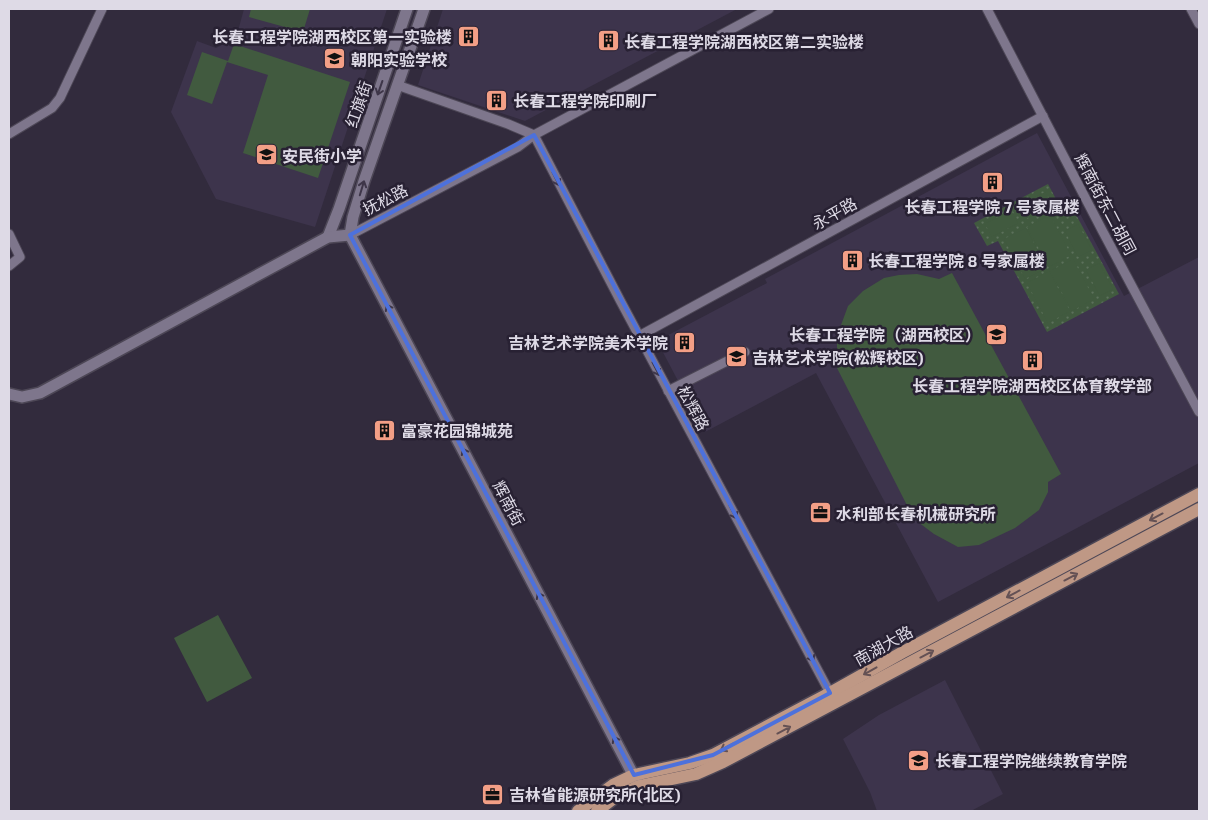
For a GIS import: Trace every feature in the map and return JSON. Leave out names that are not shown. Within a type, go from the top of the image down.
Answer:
[{"type":"main road","name":"南湖大路","points":[[596,811],[637,781],[712,755],[1199,494]]},
{"type":"main road","name":"南湖大路","points":[[578,811],[613,786],[637,781],[696,774],[723,762],[1199,509]]},
{"type":"street","points":[[9,134],[52,108],[60,98],[102,9]]},
{"type":"street","name":"红旗街","points":[[328,237],[407,9]]},
{"type":"street","name":"红旗街","points":[[350,235],[353,217],[364,181],[424,9]]},
{"type":"street","name":"抚松路","points":[[9,394],[22,397],[40,393],[328,237],[350,235],[518,147],[534,135],[769,9]]},
{"type":"street","name":"辉南街东二胡同","points":[[987,9],[1043,116],[1048,135],[1199,412]]},
{"type":"street","points":[[1191,9],[1199,24]]},
{"type":"street","points":[[397,85],[534,135]]},
{"type":"street","name":"永平路","points":[[639,336],[1043,116]]},
{"type":"street","name":"松辉路","points":[[534,135],[668,391],[830,693]]},
{"type":"street","points":[[9,234],[20,257],[9,266]]},
{"type":"street","name":"辉南街","points":[[350,235],[637,781]]},
{"type":"street","points":[[668,391],[744,352]]},
{"type":"highlighted area","points":[[534,135],[830,693],[713,755],[634,775],[350,235]]},
{"type":"shaded area","name":"安民街小学","points":[[244,9],[387,9],[315,227],[216,199],[171,112],[197,41],[216,48],[236,38]]},
{"type":"shaded area","points":[[443,9],[737,9],[525,121],[418,85]]},
{"type":"shaded area","name":"长春工程学院（湖西校区）","points":[[1037,133],[1124,296],[1199,257],[1199,463],[938,602],[816,373],[705,432],[657,341],[767,283],[765,279]]},
{"type":"shaded area","name":"长春工程学院继续教育学院","points":[[945,680],[1003,794],[971,811],[877,811],[870,792],[843,739],[879,715]]},
{"type":"green space","points":[[251,9],[310,9],[303,32],[249,17]]},
{"type":"green space","points":[[234,44],[350,82],[318,178],[243,153],[268,75],[227,62],[212,104],[187,95],[202,52],[228,61]]},
{"type":"green space","points":[[1048,184],[1065,216],[1074,211],[1119,294],[1047,332],[998,241],[987,246],[974,223]]},
{"type":"green space","points":[[1045,192],[1053,205],[1026,219],[1019,206]]},
{"type":"green space","points":[[1011,210],[1018,223],[992,237],[985,224]]},
{"type":"green space","points":[[1050,215],[1071,255],[1049,267],[1027,227]]},
{"type":"green space","points":[[1078,224],[1092,250],[1078,257],[1065,231]]},
{"type":"green space","points":[[1026,228],[1047,268],[1025,279],[1004,239]]},
{"type":"green space","points":[[1073,259],[1094,299],[1072,311],[1050,271]]},
{"type":"green space","points":[[1099,263],[1113,289],[1100,296],[1086,270]]},
{"type":"green space","points":[[1049,271],[1070,311],[1048,323],[1027,283]]},
{"type":"green space","points":[[952,273],[1061,474],[1048,482],[1048,492],[1039,510],[1015,528],[979,545],[958,547],[934,534],[914,519],[837,368],[837,336],[848,306],[863,291],[884,278],[917,274],[939,279]]},
{"type":"green space","points":[[218,615],[252,678],[207,702],[174,638]]},
{"type":"place","name":"长春工程学院湖西校区第一实验楼","points":[[468,36]]},
{"type":"place","name":"长春工程学院湖西校区第二实验楼","points":[[608,41]]},
{"type":"place","name":"朝阳实验学校","points":[[335,59]]},
{"type":"place","name":"长春工程学院印刷厂","points":[[497,100]]},
{"type":"place","name":"安民街小学","points":[[266,155]]},
{"type":"place","name":"长春工程学院 7 号家属楼","points":[[992,182]]},
{"type":"place","name":"长春工程学院 8 号家属楼","points":[[852,260]]},
{"type":"place","name":"长春工程学院（湖西校区）","points":[[997,334]]},
{"type":"place","name":"吉林艺术学院美术学院","points":[[684,342]]},
{"type":"place","name":"吉林艺术学院(松辉校区)","points":[[736,357]]},
{"type":"place","name":"长春工程学院湖西校区体育教学部","points":[[1032,361]]},
{"type":"place","name":"富豪花园锦城苑","points":[[385,430]]},
{"type":"place","name":"水利部长春机械研究所","points":[[820,513]]},
{"type":"place","name":"长春工程学院继续教育学院","points":[[919,760]]},
{"type":"place","name":"吉林省能源研究所(北区)","points":[[493,794]]}]
